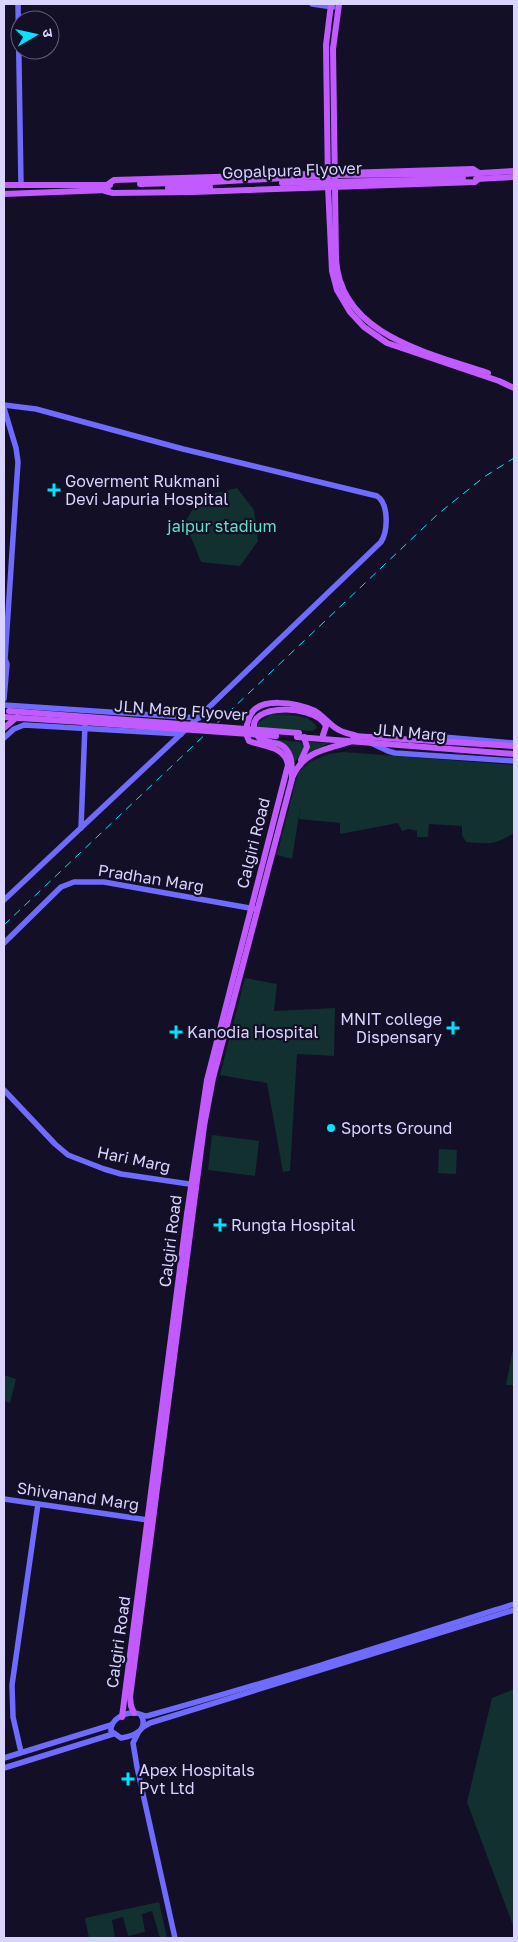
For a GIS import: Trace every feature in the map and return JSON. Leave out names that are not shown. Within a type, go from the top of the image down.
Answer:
[{"type":"main road","points":[[330,5],[326,45],[332,172]]},
{"type":"main road","points":[[338,6],[333,49],[332,186],[337,276],[346,296],[360,314],[386,339],[514,388]]},
{"type":"main road","points":[[4,194],[106,188],[114,180],[474,169],[479,176]]},
{"type":"main road","points":[[394,170],[395,184]]},
{"type":"main road","points":[[4,186],[106,188],[113,193],[289,189],[475,182],[479,176],[514,172]]},
{"type":"main road","points":[[288,174],[289,189]]},
{"type":"main road","name":"Gopalpura Flyover","points":[[106,188],[132,184],[338,176],[479,176]]},
{"type":"main road","name":"Gopalpura Flyover","points":[[106,188],[117,190],[464,176]]},
{"type":"main road","points":[[479,176],[514,178]]},
{"type":"main road","points":[[386,339],[514,384]]},
{"type":"main road","points":[[268,704],[307,707],[324,717],[340,731],[356,739],[315,752],[307,758],[292,778],[288,771],[287,758],[281,752],[272,747],[249,741],[247,737],[248,720],[251,713],[258,707],[268,704]]},
{"type":"main road","points":[[288,771],[292,760],[286,749],[279,744],[264,741],[257,736],[254,726],[256,719],[272,709],[310,713],[321,719],[325,724],[324,735]]},
{"type":"main road","name":"JLN Marg Flyover","points":[[7,710],[300,736]]},
{"type":"main road","name":"JLN Marg Flyover","points":[[4,717],[300,736],[324,735],[356,739]]},
{"type":"main road","points":[[4,728],[20,717]]},
{"type":"main road","points":[[288,771],[306,751],[307,747],[300,736]]},
{"type":"main road","name":"JLN Marg","points":[[300,736],[514,746]]},
{"type":"main road","name":"JLN Marg","points":[[356,739],[370,742],[514,754]]},
{"type":"main road","name":"Calgiri Road","points":[[138,1714],[131,1706],[130,1697],[207,1080],[254,909],[288,771]]},
{"type":"main road","name":"Calgiri Road","points":[[260,884],[292,778]]},
{"type":"main road","name":"Calgiri Road","points":[[122,1717],[194,1184]]},
{"type":"street","points":[[18,4],[21,185]]},
{"type":"street","points":[[312,4],[338,6]]},
{"type":"street","points":[[4,700],[7,664],[4,658],[18,462],[4,406],[36,409],[183,449],[365,492],[382,499],[386,523],[385,537],[381,542],[199,718],[4,900]]},
{"type":"street","points":[[4,705],[199,718]]},
{"type":"street","points":[[81,828],[85,710]]},
{"type":"street","points":[[4,738],[14,729],[24,725],[182,734]]},
{"type":"street","points":[[410,740],[414,736],[420,735],[514,743]]},
{"type":"street","points":[[370,742],[379,748],[395,753],[514,761]]},
{"type":"street","name":"Pradhan Marg","points":[[4,943],[61,887],[74,882],[104,882],[254,909]]},
{"type":"street","name":"Hari Marg","points":[[4,1090],[53,1142],[68,1155],[115,1172],[194,1184]]},
{"type":"street","name":"Shivanand Marg","points":[[4,1499],[148,1520]]},
{"type":"street","points":[[21,1752],[13,1717],[12,1685],[38,1504]]},
{"type":"street","points":[[121,1738],[140,1730],[150,1723],[387,1648],[514,1604]]},
{"type":"street","points":[[4,1758],[111,1725],[114,1720],[122,1717],[138,1714],[147,1716],[206,1700],[514,1610]]},
{"type":"street","points":[[138,1714],[144,1722],[134,1740],[134,1749],[175,1938]]},
{"type":"street","points":[[111,1725],[114,1734],[134,1749]]},
{"type":"street","points":[[4,1768],[114,1734]]},
{"type":"green space","name":"jaipur stadium","points":[[237,488],[254,510],[258,541],[240,566],[201,562],[185,522],[200,497]]},
{"type":"green space","points":[[271,714],[304,717],[314,723],[317,728],[312,731],[257,727],[259,722]]},
{"type":"green space","points":[[258,738],[300,742],[305,748],[295,762],[290,750]]},
{"type":"green space","points":[[308,742],[329,743],[308,754],[310,750]]},
{"type":"green space","points":[[344,752],[514,765],[514,833],[496,842],[474,843],[466,842],[462,835],[462,826],[429,824],[428,837],[417,837],[417,831],[409,829],[402,831],[398,823],[340,834],[340,823],[299,819],[301,803],[292,859],[277,855],[298,773],[310,762],[328,754]]},
{"type":"green space","points":[[245,978],[277,984],[274,1011],[335,1008],[334,1056],[297,1054],[290,1171],[283,1172],[267,1083],[220,1075]]},
{"type":"green space","points":[[212,1135],[259,1141],[255,1176],[208,1170]]},
{"type":"green space","points":[[439,1149],[457,1150],[456,1174],[438,1173]]},
{"type":"green space","points":[[514,1344],[514,1385],[506,1385]]},
{"type":"green space","points":[[4,1375],[16,1379],[10,1403],[4,1401]]},
{"type":"green space","points":[[514,1689],[514,1928],[467,1802],[492,1698]]},
{"type":"green space","points":[[159,1902],[167,1938],[160,1938],[152,1911],[142,1914],[145,1932],[128,1936],[123,1917],[112,1920],[115,1938],[89,1938],[85,1918]]},
{"type":"railway","points":[[4,925],[438,514],[484,477],[514,458]]},
{"type":"place","name":"Goverment Rukmani Devi Japuria Hospital","points":[[54,490]]},
{"type":"place","name":"MNIT college Dispensary","points":[[453,1028]]},
{"type":"place","name":"Kanodia Hospital","points":[[176,1032]]},
{"type":"place","name":"Sports Ground","points":[[331,1128]]},
{"type":"place","name":"Rungta Hospital","points":[[220,1225]]},
{"type":"place","name":"Apex Hospitals Pvt Ltd","points":[[128,1779]]}]
